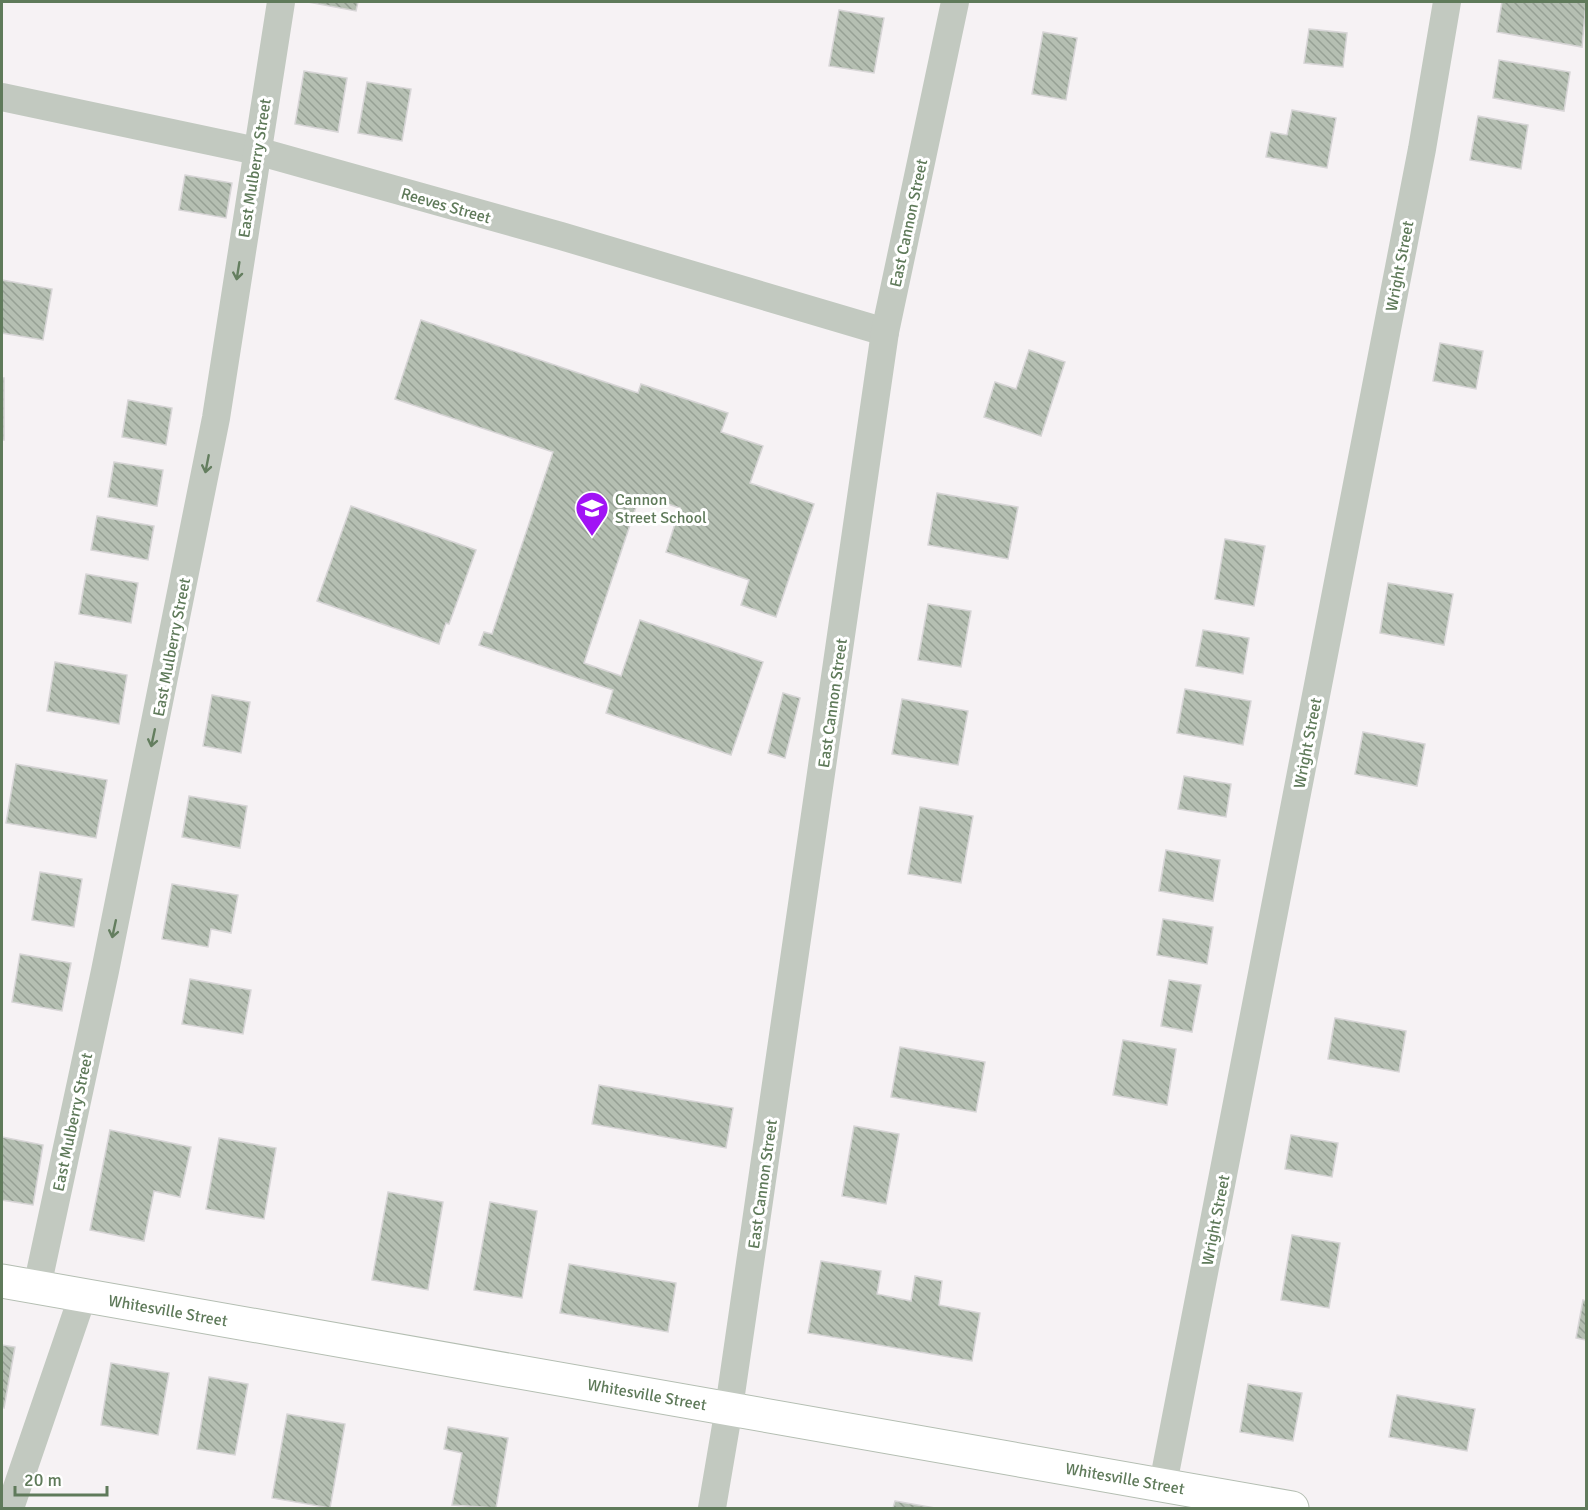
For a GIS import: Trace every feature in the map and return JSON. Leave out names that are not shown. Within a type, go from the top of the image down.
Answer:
[{"type":"main road","name":"Whitesville Street","points":[[2,1281],[1164,1484],[1292,1509]]},
{"type":"street","name":"East Mulberry Street","points":[[37,1287],[110,948],[216,418],[281,2]]},
{"type":"street","name":"East Cannon Street","points":[[712,1509],[729,1408],[885,332],[955,2]]},
{"type":"street","name":"Wright Street","points":[[1164,1484],[1422,149],[1447,2]]},
{"type":"street","name":"Reeves Street","points":[[2,97],[256,151],[561,236],[885,332]]},
{"type":"street","points":[[10,1509],[83,1295]]},
{"type":"building","points":[[308,2],[358,2],[356,11]]},
{"type":"building","points":[[1502,2],[1586,2],[1582,47],[1497,32]]},
{"type":"building","points":[[839,10],[884,18],[874,73],[829,66]]},
{"type":"building","points":[[1309,29],[1347,33],[1343,67],[1304,63]]},
{"type":"building","points":[[1043,32],[1077,38],[1066,100],[1032,94]]},
{"type":"building","points":[[1499,60],[1570,72],[1564,111],[1493,98]]},
{"type":"building","points":[[304,71],[347,78],[338,132],[295,124]]},
{"type":"building","points":[[367,82],[411,89],[402,141],[358,133]]},
{"type":"building","points":[[1292,110],[1336,118],[1327,168],[1266,157],[1271,132],[1287,135]]},
{"type":"building","points":[[1478,116],[1528,125],[1521,169],[1470,160]]},
{"type":"building","points":[[185,175],[232,183],[226,218],[179,210]]},
{"type":"building","points":[[2,280],[52,289],[43,340],[2,333]]},
{"type":"building","points":[[421,320],[638,393],[641,384],[728,413],[721,432],[763,446],[750,483],[814,504],[776,617],[741,605],[749,580],[666,552],[680,508],[640,495],[584,663],[621,676],[640,620],[763,662],[731,755],[606,713],[613,690],[479,645],[484,632],[492,634],[553,452],[395,399]]},
{"type":"building","points":[[1440,343],[1483,351],[1476,389],[1433,381]]},
{"type":"building","points":[[1029,350],[1065,362],[1041,436],[984,417],[995,382],[1016,389]]},
{"type":"building","points":[[2,378],[4,378],[4,440],[2,440]]},
{"type":"building","points":[[128,400],[172,408],[166,445],[122,437]]},
{"type":"building","points":[[114,462],[163,470],[157,506],[108,497]]},
{"type":"building","points":[[937,493],[1018,507],[1008,559],[928,545]]},
{"type":"building","points":[[351,506],[476,550],[449,624],[446,623],[439,644],[317,601]]},
{"type":"building","points":[[97,516],[154,526],[148,560],[91,550]]},
{"type":"building","points":[[1225,539],[1265,546],[1254,606],[1215,599]]},
{"type":"building","points":[[86,574],[138,583],[131,623],[79,614]]},
{"type":"building","points":[[1388,583],[1453,594],[1444,645],[1380,633]]},
{"type":"building","points":[[928,604],[971,611],[961,667],[918,660]]},
{"type":"building","points":[[1203,630],[1249,638],[1243,674],[1196,666]]},
{"type":"building","points":[[55,662],[127,675],[119,724],[47,711]]},
{"type":"building","points":[[1185,689],[1251,701],[1243,745],[1177,733]]},
{"type":"building","points":[[783,693],[800,698],[785,758],[768,753]]},
{"type":"building","points":[[212,695],[250,702],[241,753],[203,746]]},
{"type":"building","points":[[902,699],[968,711],[958,765],[892,754]]},
{"type":"building","points":[[1363,732],[1425,744],[1417,786],[1355,774]]},
{"type":"building","points":[[16,764],[107,780],[96,838],[6,823]]},
{"type":"building","points":[[1184,776],[1231,784],[1226,817],[1178,809]]},
{"type":"building","points":[[189,796],[247,806],[240,848],[182,837]]},
{"type":"building","points":[[920,807],[973,816],[961,883],[908,874]]},
{"type":"building","points":[[1166,850],[1220,860],[1213,901],[1159,891]]},
{"type":"building","points":[[40,872],[82,879],[74,927],[32,920]]},
{"type":"building","points":[[172,884],[238,895],[231,933],[211,929],[208,947],[162,939]]},
{"type":"building","points":[[1163,919],[1213,927],[1207,964],[1157,955]]},
{"type":"building","points":[[20,954],[71,963],[62,1011],[12,1002]]},
{"type":"building","points":[[190,979],[251,990],[243,1034],[182,1024]]},
{"type":"building","points":[[1169,980],[1201,985],[1192,1032],[1161,1026]]},
{"type":"building","points":[[1335,1018],[1406,1031],[1399,1072],[1328,1059]]},
{"type":"building","points":[[1123,1040],[1176,1049],[1167,1105],[1113,1095]]},
{"type":"building","points":[[900,1047],[985,1062],[976,1112],[891,1097]]},
{"type":"building","points":[[599,1085],[733,1108],[726,1148],[592,1124]]},
{"type":"building","points":[[854,1126],[899,1134],[886,1204],[842,1196]]},
{"type":"building","points":[[110,1130],[191,1147],[180,1197],[154,1191],[144,1241],[90,1230]]},
{"type":"building","points":[[1291,1135],[1338,1143],[1332,1177],[1285,1169]]},
{"type":"building","points":[[2,1137],[43,1145],[33,1205],[2,1200]]},
{"type":"building","points":[[219,1138],[276,1148],[264,1219],[206,1209]]},
{"type":"building","points":[[388,1192],[443,1202],[428,1290],[372,1280]]},
{"type":"building","points":[[490,1202],[537,1211],[522,1298],[474,1290]]},
{"type":"building","points":[[1292,1235],[1340,1243],[1329,1308],[1281,1300]]},
{"type":"building","points":[[821,1261],[881,1271],[877,1294],[911,1301],[915,1276],[942,1281],[939,1305],[980,1313],[972,1361],[808,1333]]},
{"type":"building","points":[[569,1264],[676,1283],[668,1332],[560,1313]]},
{"type":"building","points":[[1583,1300],[1586,1301],[1586,1340],[1576,1338]]},
{"type":"building","points":[[2,1345],[15,1347],[4,1408],[2,1407]]},
{"type":"building","points":[[111,1363],[169,1373],[158,1435],[101,1425]]},
{"type":"building","points":[[209,1377],[248,1384],[235,1455],[197,1449]]},
{"type":"building","points":[[1248,1384],[1302,1393],[1293,1441],[1240,1432]]},
{"type":"building","points":[[1397,1395],[1475,1409],[1467,1451],[1389,1437]]},
{"type":"building","points":[[287,1414],[345,1424],[330,1508],[272,1498]]},
{"type":"building","points":[[448,1427],[508,1438],[496,1508],[452,1505],[462,1453],[444,1449]]},
{"type":"building","points":[[895,1501],[935,1508],[893,1508]]},
{"type":"place","name":"Cannon Street School","points":[[592,537]]}]
